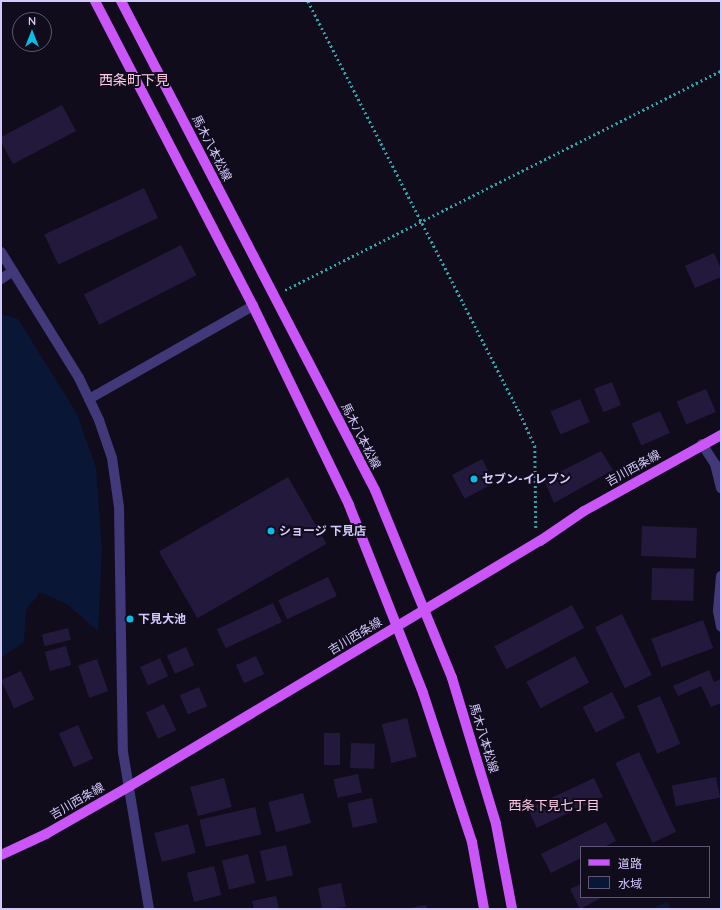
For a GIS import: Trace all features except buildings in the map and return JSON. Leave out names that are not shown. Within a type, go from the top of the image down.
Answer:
[{"type":"main road","points":[[95,1],[253,306],[349,505],[423,694],[472,842],[484,909]]},
{"type":"main road","name":"馬木八本松線","points":[[121,1],[375,490],[452,678],[496,824],[512,909]]},
{"type":"main road","name":"吉川西条線","points":[[1,854],[46,834],[130,786],[540,541],[584,511],[702,444],[721,435]]},
{"type":"street","points":[[1,252],[89,399],[112,458],[119,507],[123,752],[130,786],[149,909]]},
{"type":"street","points":[[1,279],[13,271]]},
{"type":"street","points":[[89,399],[253,306]]},
{"type":"street","points":[[702,444],[715,464],[721,488]]},
{"type":"street","points":[[721,576],[718,611],[721,627]]},
{"type":"path","points":[[308,1],[518,409],[535,446],[534,524],[540,541]]},
{"type":"path","points":[[274,296],[422,224],[721,71]]},
{"type":"water","points":[[1,314],[18,319],[77,414],[96,468],[102,550],[98,631],[67,604],[40,592],[26,610],[24,642],[1,658]]},
{"type":"water","points":[[667,901],[671,909],[653,909]]},
{"type":"place","name":"セブン-イレブン","points":[[474,479]]},
{"type":"place","name":"ショージ 下見店","points":[[271,531]]},
{"type":"place","name":"下見大池","points":[[130,619]]},
{"type":"district","name":"西条町下見","points":[[134,80]]},
{"type":"district","name":"西条下見七丁目","points":[[554,805]]}]
